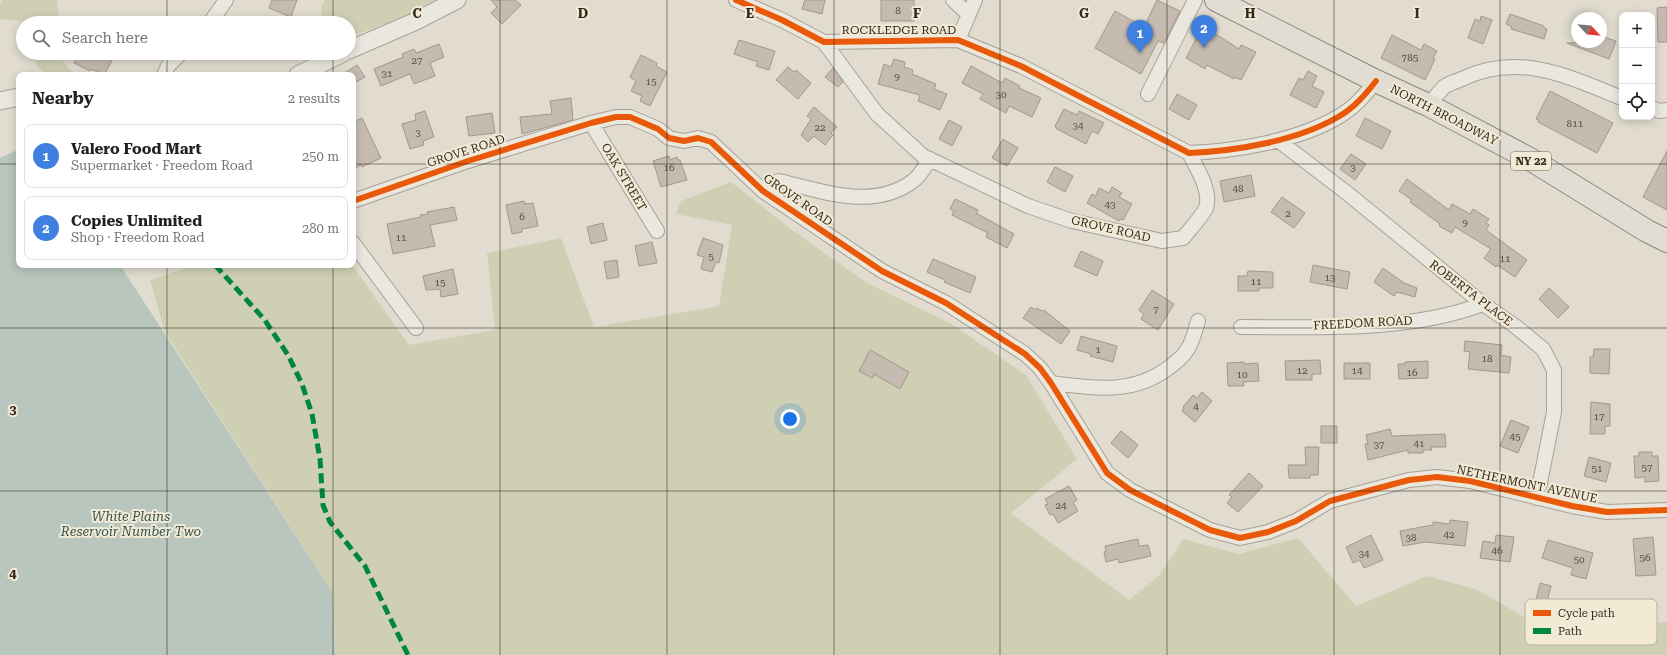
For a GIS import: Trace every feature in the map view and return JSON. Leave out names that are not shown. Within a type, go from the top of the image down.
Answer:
[{"type":"main road","name":"NORTH BROADWAY","points":[[1216,0],[1376,81],[1428,105],[1528,158],[1647,231],[1667,241]]},
{"type":"street","points":[[215,16],[226,0]]},
{"type":"street","points":[[356,47],[414,22],[457,0]]},
{"type":"street","name":"ROCKLEDGE ROAD","points":[[736,0],[782,20],[824,42],[960,35],[1189,153]]},
{"type":"street","points":[[953,0],[968,14]]},
{"type":"street","points":[[960,35],[975,0]]},
{"type":"street","points":[[1148,94],[1195,0]]},
{"type":"street","name":"GROVE ROAD","points":[[824,42],[877,114],[923,156],[1028,206],[1072,221],[1162,241],[1183,238],[1206,207],[1206,193],[1203,180],[1189,153]]},
{"type":"street","points":[[165,72],[168,66],[174,60]]},
{"type":"street","points":[[304,72],[329,60]]},
{"type":"street","points":[[1428,105],[1445,87],[1470,75],[1513,66],[1532,67],[1559,73],[1619,97]]},
{"type":"street","points":[[1189,153],[1219,152],[1279,141],[1328,122],[1339,116],[1356,104],[1376,81]]},
{"type":"street","points":[[0,101],[16,98]]},
{"type":"street","points":[[1655,109],[1659,111],[1667,110]]},
{"type":"street","name":"GROVE ROAD","points":[[356,200],[468,161],[591,122],[616,117],[630,117],[658,129],[669,138],[684,141],[698,138],[711,142],[763,191],[882,271],[946,302],[991,331],[1025,354],[1040,368],[1051,383]]},
{"type":"street","name":"OAK STREET","points":[[591,122],[657,231]]},
{"type":"street","name":"ROBERTA PLACE","points":[[1279,141],[1347,193],[1483,304],[1535,341],[1543,349],[1554,370],[1554,412],[1537,498]]},
{"type":"street","name":"GROVE ROAD","points":[[763,191],[770,184],[779,181],[840,196],[885,195],[914,181],[930,160]]},
{"type":"street","points":[[356,247],[416,328]]},
{"type":"street","name":"FREEDOM ROAD","points":[[1241,327],[1372,325],[1422,320],[1467,310],[1483,304]]},
{"type":"street","points":[[1051,383],[1095,388],[1126,387],[1153,379],[1173,364],[1187,350],[1198,321]]},
{"type":"street","name":"NETHERMONT AVENUE","points":[[1051,383],[1107,473],[1130,490],[1210,530],[1240,538],[1268,532],[1296,521],[1330,501],[1408,480],[1437,477],[1457,479],[1537,498],[1607,512],[1667,510]]},
{"type":"green space","points":[[2,0],[57,0],[59,16],[16,16],[16,20],[0,19],[0,5]]},
{"type":"green space","points":[[325,0],[437,0],[421,11],[356,34],[356,16],[322,16],[321,8]]},
{"type":"green space","points":[[34,60],[62,60],[72,72],[44,72],[37,66]]},
{"type":"green space","points":[[731,182],[791,229],[867,283],[950,323],[1026,375],[1077,459],[1011,513],[1129,600],[1159,576],[1183,539],[1239,554],[1298,538],[1356,606],[1427,576],[1478,590],[1525,618],[1525,645],[1657,645],[1657,622],[1667,622],[1667,655],[335,655],[333,593],[165,332],[150,280],[187,268],[354,268],[409,345],[495,330],[487,253],[561,238],[594,327],[719,306],[732,225],[676,214],[681,201]]},
{"type":"water","name":"White Plains Reservoir Number Two","points":[[16,150],[16,268],[122,268],[333,593],[335,655],[0,655],[0,158]]},
{"type":"building","points":[[272,0],[297,0],[291,16],[269,8]]},
{"type":"building","points":[[491,0],[515,0],[521,5],[502,24],[491,13],[497,7]]},
{"type":"building","points":[[805,0],[825,0],[822,14],[802,9]]},
{"type":"building","points":[[881,0],[914,0],[914,21],[881,21]]},
{"type":"building","points":[[1157,0],[1180,11],[1164,43],[1158,41],[1141,74],[1095,48],[1115,11],[1144,27]]},
{"type":"building","points":[[1667,7],[1667,42],[1658,42],[1657,8]]},
{"type":"building","points":[[1510,14],[1544,26],[1544,28],[1547,29],[1544,39],[1511,29],[1512,27],[1506,24]]},
{"type":"building","points":[[1481,16],[1492,20],[1483,44],[1468,38],[1475,19],[1480,21]]},
{"type":"building","points":[[1203,26],[1239,49],[1241,45],[1256,52],[1241,80],[1235,77],[1234,79],[1207,65],[1205,69],[1186,58]]},
{"type":"building","points":[[1392,35],[1421,50],[1424,44],[1437,51],[1433,58],[1435,59],[1425,80],[1381,58]]},
{"type":"building","points":[[1607,38],[1616,41],[1609,59],[1580,48],[1607,48]]},
{"type":"building","points":[[739,40],[775,51],[769,70],[756,66],[758,62],[734,54]]},
{"type":"building","points":[[439,44],[444,57],[430,63],[435,76],[414,84],[410,74],[381,86],[374,69],[403,57],[402,54],[414,49],[416,53]]},
{"type":"building","points":[[641,55],[657,63],[656,66],[667,72],[650,106],[640,101],[642,96],[631,91],[636,81],[630,77]]},
{"type":"building","points":[[894,59],[905,62],[904,67],[913,70],[912,74],[936,84],[934,89],[947,94],[940,110],[918,101],[920,95],[878,84],[884,64],[891,67]]},
{"type":"building","points":[[76,60],[112,60],[106,72],[98,72],[91,69],[90,71],[74,63]]},
{"type":"building","points":[[357,65],[365,77],[356,82],[356,72],[346,72]]},
{"type":"building","points":[[971,66],[1002,83],[1005,78],[1020,86],[1019,88],[1041,98],[1032,117],[1009,106],[1006,113],[980,99],[983,94],[962,83]]},
{"type":"building","points":[[788,67],[794,72],[796,70],[811,83],[798,99],[776,80]]},
{"type":"building","points":[[833,68],[843,82],[838,87],[825,77]]},
{"type":"building","points":[[1308,71],[1317,76],[1312,86],[1324,92],[1316,108],[1290,95],[1299,78],[1303,80]]},
{"type":"building","points":[[1550,91],[1613,123],[1597,153],[1538,122],[1539,120],[1536,119]]},
{"type":"building","points":[[1177,94],[1197,105],[1189,120],[1169,109]]},
{"type":"building","points":[[571,98],[573,120],[522,134],[520,117],[552,114],[550,101]]},
{"type":"building","points":[[814,107],[837,127],[831,133],[833,135],[825,145],[814,136],[808,142],[801,135],[811,119],[807,116]]},
{"type":"building","points":[[1064,109],[1077,115],[1079,111],[1104,123],[1098,134],[1092,131],[1086,144],[1057,129],[1055,126]]},
{"type":"building","points":[[425,111],[434,137],[423,141],[424,145],[410,149],[402,124],[416,120],[415,114]]},
{"type":"building","points":[[492,113],[495,133],[469,136],[466,117]]},
{"type":"building","points":[[362,118],[381,158],[362,167],[361,165],[356,168],[356,121]]},
{"type":"building","points":[[1365,118],[1391,131],[1382,149],[1356,136]]},
{"type":"building","points":[[949,120],[962,127],[952,146],[939,139]]},
{"type":"building","points":[[1003,139],[1018,148],[1007,166],[992,158]]},
{"type":"building","points":[[1667,151],[1667,210],[1643,197]]},
{"type":"building","points":[[1351,154],[1366,164],[1355,180],[1340,169]]},
{"type":"building","points":[[669,156],[670,160],[677,157],[678,160],[680,160],[687,180],[661,187],[653,161]]},
{"type":"building","points":[[1055,167],[1073,176],[1065,192],[1047,182]]},
{"type":"building","points":[[1251,175],[1255,196],[1224,202],[1220,181]]},
{"type":"building","points":[[1407,179],[1449,210],[1452,204],[1470,214],[1473,209],[1489,219],[1486,223],[1489,225],[1486,230],[1527,260],[1515,277],[1497,265],[1496,267],[1484,258],[1491,249],[1455,227],[1452,233],[1439,226],[1440,224],[1410,202],[1412,200],[1399,191]]},
{"type":"building","points":[[1112,187],[1122,193],[1119,197],[1132,204],[1123,220],[1120,219],[1119,221],[1087,203],[1092,194],[1096,196],[1099,188],[1109,193]]},
{"type":"building","points":[[1282,197],[1305,213],[1294,228],[1271,212]]},
{"type":"building","points":[[955,199],[978,210],[976,213],[1014,234],[1007,248],[986,237],[988,233],[952,215],[954,211],[950,209]]},
{"type":"building","points":[[524,201],[525,204],[533,203],[538,226],[522,229],[522,232],[512,234],[506,205]]},
{"type":"building","points":[[454,207],[457,220],[430,225],[435,246],[393,254],[387,224],[421,217],[420,215],[428,214],[427,212]]},
{"type":"building","points":[[603,223],[607,240],[591,244],[587,227]]},
{"type":"building","points":[[703,238],[723,245],[719,263],[716,262],[712,272],[701,269],[704,257],[697,255]]},
{"type":"building","points":[[652,242],[657,263],[639,266],[635,246]]},
{"type":"building","points":[[1081,251],[1103,261],[1097,276],[1074,266]]},
{"type":"building","points":[[933,259],[976,277],[970,293],[944,282],[945,280],[927,272]]},
{"type":"building","points":[[617,260],[619,277],[607,279],[604,262]]},
{"type":"building","points":[[1313,265],[1350,272],[1347,289],[1310,282]]},
{"type":"building","points":[[1383,268],[1404,283],[1417,288],[1415,297],[1397,292],[1394,296],[1374,282]]},
{"type":"building","points":[[453,269],[458,294],[441,297],[440,289],[426,290],[423,276]]},
{"type":"building","points":[[1248,271],[1273,272],[1273,288],[1259,288],[1259,291],[1238,291],[1238,276],[1247,276]]},
{"type":"building","points":[[1549,288],[1569,307],[1558,318],[1539,299]]},
{"type":"building","points":[[1152,290],[1174,304],[1158,330],[1141,319],[1144,314],[1139,310]]},
{"type":"building","points":[[1031,307],[1036,310],[1037,308],[1042,311],[1044,310],[1070,331],[1061,344],[1023,318]]},
{"type":"building","points":[[1081,336],[1117,346],[1113,362],[1090,356],[1091,354],[1077,350]]},
{"type":"building","points":[[1465,341],[1502,345],[1501,355],[1511,357],[1509,373],[1468,369],[1470,352],[1464,351]]},
{"type":"building","points":[[1594,349],[1610,349],[1609,374],[1590,373],[1590,357],[1593,357]]},
{"type":"building","points":[[870,350],[909,372],[900,389],[874,374],[872,378],[859,371]]},
{"type":"building","points":[[1320,360],[1321,374],[1312,374],[1312,380],[1286,380],[1285,361]]},
{"type":"building","points":[[1428,361],[1428,378],[1399,379],[1398,364],[1405,364],[1405,362]]},
{"type":"building","points":[[1244,362],[1244,364],[1258,363],[1259,381],[1243,382],[1244,386],[1228,386],[1227,363]]},
{"type":"building","points":[[1344,363],[1370,363],[1370,379],[1344,379]]},
{"type":"building","points":[[1202,392],[1212,401],[1195,422],[1182,411],[1184,408],[1183,407],[1193,395],[1197,398]]},
{"type":"building","points":[[1591,402],[1610,404],[1610,426],[1605,426],[1605,434],[1590,434]]},
{"type":"building","points":[[1511,420],[1529,427],[1518,453],[1500,446]]},
{"type":"building","points":[[1321,426],[1337,426],[1337,443],[1321,443]]},
{"type":"building","points":[[1390,429],[1392,436],[1445,434],[1446,447],[1431,447],[1432,450],[1423,450],[1423,453],[1408,453],[1408,450],[1368,460],[1365,444],[1368,444],[1366,435]]},
{"type":"building","points":[[1121,431],[1138,445],[1128,458],[1111,443]]},
{"type":"building","points":[[1305,447],[1319,447],[1318,475],[1310,475],[1310,478],[1289,478],[1288,465],[1306,465]]},
{"type":"building","points":[[1639,452],[1652,452],[1652,456],[1658,456],[1659,481],[1645,482],[1645,477],[1635,478],[1634,456],[1639,456]]},
{"type":"building","points":[[1589,457],[1611,463],[1606,482],[1584,476]]},
{"type":"building","points":[[1249,473],[1263,486],[1238,512],[1227,503],[1232,497],[1229,495]]},
{"type":"building","points":[[1069,486],[1077,500],[1073,502],[1078,511],[1058,523],[1053,514],[1050,515],[1045,505],[1048,504],[1045,499]]},
{"type":"building","points":[[1450,520],[1468,522],[1465,546],[1425,542],[1403,546],[1400,531],[1433,525],[1433,522],[1450,524]]},
{"type":"building","points":[[1371,535],[1383,560],[1364,568],[1360,560],[1353,563],[1346,547]]},
{"type":"building","points":[[1496,535],[1514,537],[1510,562],[1480,558],[1483,541],[1495,543]]},
{"type":"building","points":[[1653,537],[1656,575],[1636,576],[1633,539]]},
{"type":"building","points":[[1138,539],[1139,546],[1148,545],[1151,556],[1119,563],[1118,559],[1106,562],[1104,552],[1106,551],[1105,546]]},
{"type":"building","points":[[1548,540],[1593,553],[1586,579],[1571,575],[1573,568],[1542,558]]},
{"type":"building","points":[[1540,583],[1551,586],[1548,599],[1536,599]]},
{"type":"marked path","points":[[218,268],[264,319],[288,355],[302,384],[312,414],[320,459],[323,505],[330,522],[365,566],[408,655]]},
{"type":"cycle path","points":[[736,0],[782,20],[824,42],[958,40],[1021,66],[1189,153],[1246,147],[1304,132],[1322,125],[1349,110],[1376,81]]},
{"type":"cycle path","points":[[356,200],[468,161],[591,123],[616,117],[630,117],[658,129],[669,138],[684,141],[698,138],[711,142],[763,191],[882,271],[946,303],[1025,354],[1040,368],[1051,383],[1107,473],[1130,490],[1210,530],[1240,538],[1268,532],[1296,521],[1330,501],[1409,480],[1437,477],[1470,481],[1572,506],[1607,512],[1667,510]]},
{"type":"place","name":"Copies Unlimited","points":[[1204,48]]},
{"type":"place","name":"Valero Food Mart","points":[[1140,53]]}]
